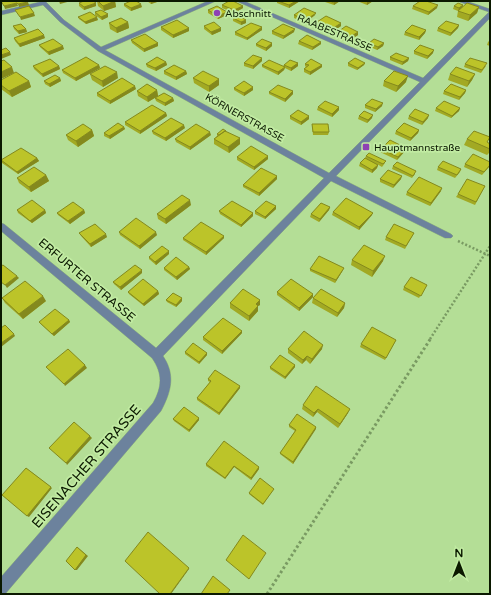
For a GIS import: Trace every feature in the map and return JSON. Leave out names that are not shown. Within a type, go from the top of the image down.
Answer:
[{"type":"street","points":[[100,50],[213,1]]},
{"type":"street","name":"RAABESTRASSE","points":[[239,1],[424,81]]},
{"type":"street","points":[[460,1],[490,11]]},
{"type":"street","points":[[1,13],[43,2]]},
{"type":"street","name":"KÖRNERSTRASSE","points":[[43,2],[62,21],[100,50],[330,177],[448,236]]},
{"type":"street","points":[[156,355],[490,14]]},
{"type":"street","name":"ERFURTER STRASSE","points":[[1,226],[156,355]]},
{"type":"street","name":"EISENACHER STRASSE","points":[[1,588],[157,407],[165,391],[166,377],[164,364],[156,355]]},
{"type":"path","points":[[448,236],[490,256]]},
{"type":"path","points":[[267,594],[490,246]]},
{"type":"building","points":[[1,1],[28,1],[28,2],[4,6]]},
{"type":"building","points":[[84,1],[93,1],[96,3],[84,7],[79,3]]},
{"type":"building","points":[[98,1],[115,1],[103,6]]},
{"type":"building","points":[[131,1],[136,1],[141,4],[131,8],[124,4]]},
{"type":"building","points":[[229,1],[233,1],[243,6],[234,10],[222,5]]},
{"type":"building","points":[[278,1],[296,1],[289,5]]},
{"type":"building","points":[[420,1],[426,1],[438,5],[429,12],[413,6]]},
{"type":"building","points":[[458,3],[463,5],[459,8],[454,6]]},
{"type":"building","points":[[467,3],[479,7],[470,15],[458,11]]},
{"type":"building","points":[[29,6],[34,13],[20,17],[15,10]]},
{"type":"building","points":[[217,6],[227,12],[218,16],[208,10]]},
{"type":"building","points":[[304,8],[316,13],[306,20],[294,15]]},
{"type":"building","points":[[101,10],[108,14],[101,17],[95,12]]},
{"type":"building","points":[[90,12],[97,17],[85,22],[78,17]]},
{"type":"building","points":[[237,15],[246,20],[241,22],[233,18]]},
{"type":"building","points":[[326,16],[341,23],[332,29],[317,22]]},
{"type":"building","points":[[121,18],[128,22],[116,28],[109,23]]},
{"type":"building","points":[[177,20],[189,28],[173,35],[161,27]]},
{"type":"building","points":[[446,21],[459,25],[451,33],[438,28]]},
{"type":"building","points":[[214,22],[221,28],[211,32],[204,26]]},
{"type":"building","points":[[251,23],[262,27],[247,38],[235,32]]},
{"type":"building","points":[[21,24],[26,29],[18,31],[13,26]]},
{"type":"building","points":[[283,24],[295,29],[284,36],[272,31]]},
{"type":"building","points":[[412,25],[426,30],[419,37],[405,32]]},
{"type":"building","points":[[346,26],[358,32],[347,39],[335,34]]},
{"type":"building","points":[[38,29],[44,35],[19,44],[14,38]]},
{"type":"building","points":[[145,34],[158,43],[144,49],[131,40]]},
{"type":"building","points":[[307,35],[321,42],[313,47],[299,41]]},
{"type":"building","points":[[53,39],[63,46],[48,52],[39,45]]},
{"type":"building","points":[[262,39],[272,43],[266,48],[256,44]]},
{"type":"building","points":[[374,39],[384,43],[378,47],[369,43]]},
{"type":"building","points":[[420,45],[434,50],[428,56],[414,51]]},
{"type":"building","points":[[6,48],[10,52],[1,55],[1,50]]},
{"type":"building","points":[[396,53],[409,58],[403,62],[390,57]]},
{"type":"building","points":[[253,55],[262,58],[253,66],[244,63]]},
{"type":"building","points":[[86,57],[99,65],[75,78],[62,70]]},
{"type":"building","points":[[157,57],[166,62],[155,68],[146,64]]},
{"type":"building","points":[[355,58],[365,63],[358,68],[348,63]]},
{"type":"building","points":[[470,58],[487,63],[482,70],[465,64]]},
{"type":"building","points":[[50,59],[59,66],[42,74],[33,66]]},
{"type":"building","points":[[311,59],[322,65],[310,72],[304,69],[309,65],[305,64]]},
{"type":"building","points":[[4,60],[12,67],[1,72],[1,61]]},
{"type":"building","points":[[269,60],[285,67],[278,72],[262,65]]},
{"type":"building","points":[[290,60],[298,63],[291,68],[284,65]]},
{"type":"building","points":[[174,65],[186,71],[176,77],[164,71]]},
{"type":"building","points":[[105,66],[117,72],[102,81],[90,74]]},
{"type":"building","points":[[456,67],[475,74],[469,81],[450,74]]},
{"type":"building","points":[[203,71],[219,79],[209,86],[193,78]]},
{"type":"building","points":[[394,71],[408,76],[398,86],[384,81]]},
{"type":"building","points":[[16,72],[29,81],[9,91],[1,85],[1,80]]},
{"type":"building","points":[[55,75],[60,78],[49,84],[44,81]]},
{"type":"building","points":[[122,78],[135,86],[110,101],[97,93]]},
{"type":"building","points":[[244,81],[253,87],[244,93],[234,88]]},
{"type":"building","points":[[147,84],[157,90],[147,97],[137,91]]},
{"type":"building","points":[[451,84],[466,90],[460,97],[444,91]]},
{"type":"building","points":[[278,85],[293,91],[285,99],[269,92]]},
{"type":"building","points":[[164,93],[173,98],[165,103],[155,98]]},
{"type":"building","points":[[372,99],[383,103],[376,109],[365,105]]},
{"type":"building","points":[[325,101],[339,107],[332,114],[318,107]]},
{"type":"building","points":[[444,101],[460,108],[452,116],[436,108]]},
{"type":"building","points":[[152,105],[166,113],[140,131],[125,122]]},
{"type":"building","points":[[415,109],[429,115],[423,122],[409,116]]},
{"type":"building","points":[[298,110],[309,116],[301,122],[290,116]]},
{"type":"building","points":[[364,111],[373,115],[368,120],[359,116]]},
{"type":"building","points":[[171,118],[184,125],[165,138],[152,131]]},
{"type":"building","points":[[118,123],[124,127],[109,136],[104,133]]},
{"type":"building","points":[[404,123],[419,130],[411,138],[396,131]]},
{"type":"building","points":[[83,124],[92,130],[76,141],[66,135]]},
{"type":"building","points":[[196,124],[210,132],[190,147],[175,139]]},
{"type":"building","points":[[312,124],[328,124],[329,132],[313,132]]},
{"type":"building","points":[[223,129],[226,131],[219,135],[217,134]]},
{"type":"building","points":[[225,131],[240,138],[228,147],[214,139]]},
{"type":"building","points":[[474,131],[490,137],[487,142],[490,144],[490,149],[467,139]]},
{"type":"building","points":[[390,140],[406,148],[398,157],[381,149]]},
{"type":"building","points":[[251,146],[268,156],[254,167],[237,157]]},
{"type":"building","points":[[21,148],[37,158],[17,172],[1,160]]},
{"type":"building","points":[[369,153],[386,161],[383,164],[366,156]]},
{"type":"building","points":[[473,154],[490,162],[490,165],[484,172],[465,164]]},
{"type":"building","points":[[365,158],[378,165],[372,170],[360,163]]},
{"type":"building","points":[[443,161],[461,169],[457,175],[438,167]]},
{"type":"building","points":[[397,162],[416,171],[413,176],[393,166]]},
{"type":"building","points":[[34,167],[46,175],[29,187],[17,178]]},
{"type":"building","points":[[261,168],[277,176],[259,193],[243,185]]},
{"type":"building","points":[[388,170],[402,176],[394,185],[380,179]]},
{"type":"building","points":[[419,177],[442,188],[431,203],[407,192]]},
{"type":"building","points":[[467,179],[485,186],[476,202],[458,194]]},
{"type":"building","points":[[182,195],[190,200],[165,219],[157,214]]},
{"type":"building","points":[[346,198],[373,213],[359,227],[333,212]]},
{"type":"building","points":[[32,200],[45,210],[30,221],[17,210]]},
{"type":"building","points":[[232,201],[253,213],[241,225],[219,211]]},
{"type":"building","points":[[266,201],[276,206],[265,217],[255,211]]},
{"type":"building","points":[[73,202],[84,210],[68,221],[57,213]]},
{"type":"building","points":[[321,203],[330,207],[320,219],[311,214]]},
{"type":"building","points":[[136,218],[156,232],[139,246],[119,232]]},
{"type":"building","points":[[201,222],[224,236],[206,252],[183,238]]},
{"type":"building","points":[[95,224],[106,234],[90,244],[79,233]]},
{"type":"building","points":[[394,224],[414,233],[406,246],[386,237]]},
{"type":"building","points":[[364,245],[385,256],[373,271],[352,260]]},
{"type":"building","points":[[162,246],[169,251],[155,262],[149,257]]},
{"type":"building","points":[[319,256],[344,268],[336,280],[310,269]]},
{"type":"building","points":[[176,257],[189,267],[176,277],[164,268]]},
{"type":"building","points":[[3,265],[17,276],[5,285],[1,282],[1,266]]},
{"type":"building","points":[[135,265],[142,270],[120,287],[113,282]]},
{"type":"building","points":[[411,277],[427,285],[421,296],[404,287]]},
{"type":"building","points":[[143,279],[158,291],[143,304],[128,292]]},
{"type":"building","points":[[291,279],[313,294],[299,308],[277,292]]},
{"type":"building","points":[[25,281],[43,296],[19,314],[2,298]]},
{"type":"building","points":[[243,289],[260,300],[256,304],[258,306],[249,316],[230,303]]},
{"type":"building","points":[[321,289],[345,303],[338,313],[313,298]]},
{"type":"building","points":[[173,293],[182,298],[176,305],[166,300]]},
{"type":"building","points":[[55,309],[69,320],[52,334],[39,322]]},
{"type":"building","points":[[223,318],[242,331],[222,351],[203,337]]},
{"type":"building","points":[[5,325],[14,334],[1,343],[1,328]]},
{"type":"building","points":[[372,327],[396,340],[386,358],[361,344]]},
{"type":"building","points":[[304,331],[323,345],[312,359],[307,356],[303,360],[288,349]]},
{"type":"building","points":[[193,343],[207,353],[199,362],[185,352]]},
{"type":"building","points":[[68,349],[85,365],[64,384],[46,367]]},
{"type":"building","points":[[280,355],[295,365],[285,377],[270,367]]},
{"type":"building","points":[[215,370],[240,386],[219,413],[197,398],[211,381],[208,379]]},
{"type":"building","points":[[316,386],[350,409],[340,424],[318,409],[314,413],[303,405]]},
{"type":"building","points":[[184,407],[199,418],[189,430],[173,419]]},
{"type":"building","points":[[297,414],[316,427],[293,462],[280,453],[296,430],[289,425]]},
{"type":"building","points":[[74,422],[90,436],[66,463],[49,448]]},
{"type":"building","points":[[224,441],[259,467],[251,478],[234,466],[225,478],[206,464]]},
{"type":"building","points":[[26,468],[51,487],[27,516],[2,495]]},
{"type":"building","points":[[260,478],[274,489],[263,504],[249,493]]},
{"type":"building","points":[[148,532],[189,568],[170,594],[160,594],[125,561]]},
{"type":"building","points":[[243,535],[266,553],[249,579],[226,560]]},
{"type":"building","points":[[77,547],[86,555],[75,570],[66,561]]},
{"type":"building","points":[[213,576],[230,590],[227,594],[201,594]]},
{"type":"place","name":"Abschnitt","points":[[217,13]]},
{"type":"place","name":"Hauptmannstraße","points":[[366,147]]}]
